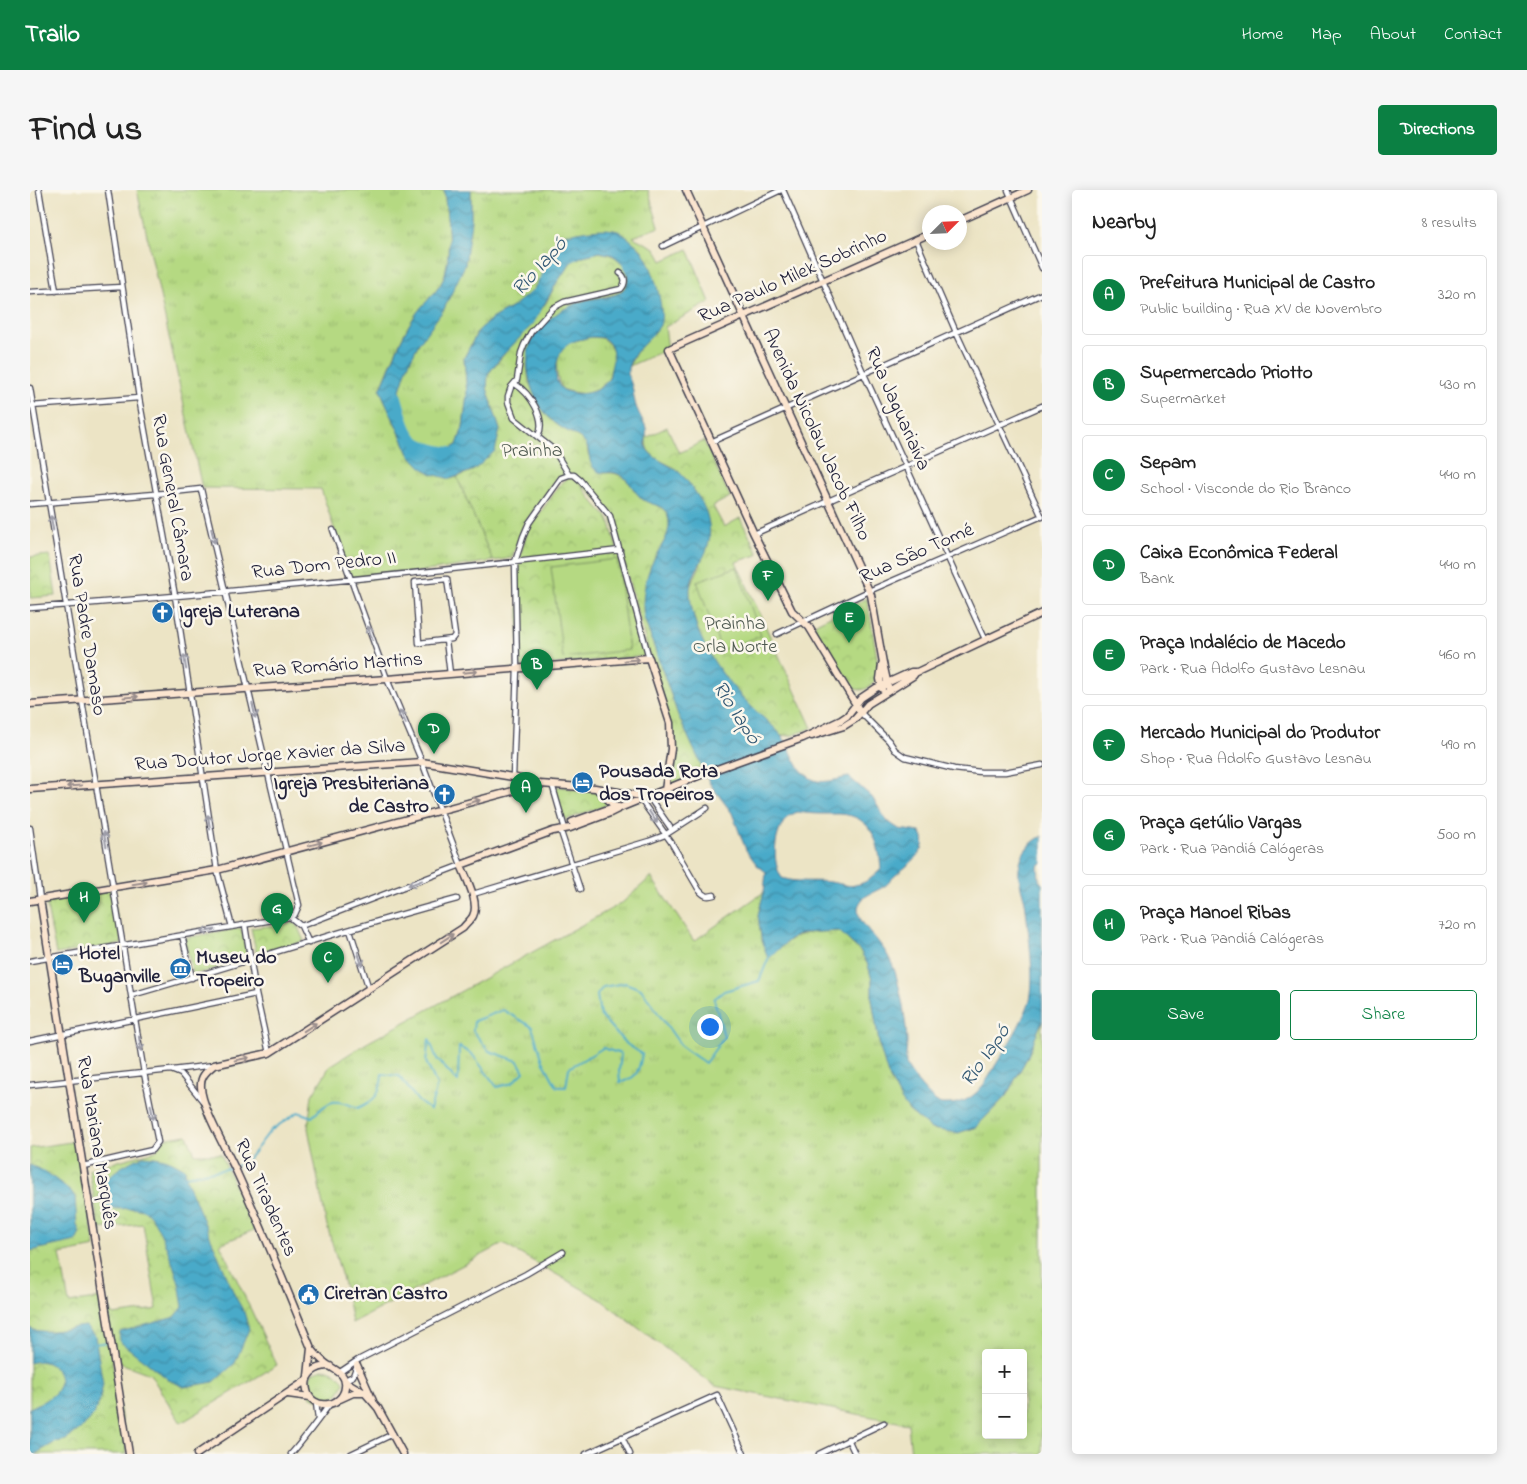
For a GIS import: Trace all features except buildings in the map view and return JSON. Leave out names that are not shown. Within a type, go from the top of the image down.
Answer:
[{"type":"street","points":[[39,190],[56,291]]},
{"type":"street","name":"Rua General Câmara","points":[[108,190],[139,398],[175,596],[217,870],[232,927]]},
{"type":"street","name":"Avenida Nicolau Jacob Filho","points":[[686,190],[870,591],[874,605],[882,663],[880,670],[885,688]]},
{"type":"street","points":[[663,246],[782,190]]},
{"type":"street","name":"Rua Jaguariaíva","points":[[782,190],[985,639]]},
{"type":"street","points":[[1008,190],[1042,268]]},
{"type":"street","points":[[967,218],[1028,190]]},
{"type":"street","name":"Rua Paulo Milek Sobrinho","points":[[711,442],[669,349],[922,237]]},
{"type":"street","points":[[916,240],[956,332],[1042,516]]},
{"type":"street","points":[[569,475],[554,450],[538,436],[517,422],[511,412],[508,396],[518,376],[520,353],[531,332],[540,322],[553,308],[564,302],[621,289],[625,284],[625,280],[624,276],[620,273]]},
{"type":"street","points":[[30,292],[122,287]]},
{"type":"street","points":[[1042,294],[863,372],[711,442],[792,611],[815,637],[854,704],[889,741],[895,750],[905,757],[954,769],[981,772],[1005,772],[1042,765]]},
{"type":"street","points":[[515,384],[529,396],[536,409],[541,426],[538,436]]},
{"type":"street","name":"Rua Padre Damaso","points":[[30,388],[31,406],[49,503],[144,1072],[158,1142],[152,1150],[83,1166]]},
{"type":"street","points":[[31,406],[139,398]]},
{"type":"street","points":[[754,534],[1042,406]]},
{"type":"street","points":[[518,789],[512,777],[517,668],[515,562],[526,528],[555,485],[561,478],[574,475],[610,516],[649,658],[670,723],[671,749],[665,790]]},
{"type":"street","points":[[30,504],[155,494],[201,488],[227,591],[299,905],[295,914],[290,917],[30,960]]},
{"type":"street","name":"Rua São Tomé","points":[[777,634],[1042,516]]},
{"type":"street","points":[[30,1085],[214,1065],[269,1053],[463,928],[473,916],[476,908],[473,894],[422,762],[387,679],[333,530]]},
{"type":"street","name":"Rua Dom Pedro II","points":[[30,608],[350,579],[620,550]]},
{"type":"street","points":[[447,579],[455,635],[452,639],[446,640],[419,644],[415,582],[447,579]]},
{"type":"street","points":[[301,926],[803,738],[847,716],[854,704],[861,698],[885,688],[911,672],[916,672],[1042,613]]},
{"type":"street","points":[[446,640],[450,674]]},
{"type":"street","name":"Rua Romário Martins","points":[[30,704],[387,679],[649,658]]},
{"type":"street","points":[[803,738],[844,726],[855,719],[885,688]]},
{"type":"street","name":"Rua Doutor Jorge Xavier da Silva","points":[[30,789],[422,762],[512,777],[540,784]]},
{"type":"street","points":[[525,780],[526,788]]},
{"type":"street","points":[[30,901],[217,870],[540,784],[595,788],[648,797],[672,830]]},
{"type":"street","points":[[552,784],[560,829],[580,889]]},
{"type":"street","points":[[595,788],[620,807]]},
{"type":"street","points":[[620,807],[626,801],[624,793]]},
{"type":"street","points":[[641,800],[699,890],[703,895],[714,896]]},
{"type":"street","points":[[473,894],[649,842],[665,835],[707,808]]},
{"type":"street","points":[[30,828],[40,899]]},
{"type":"street","name":"Rua Mariana Marquês","points":[[40,899],[129,1454]]},
{"type":"street","points":[[132,995],[192,978],[251,958],[309,943],[457,899]]},
{"type":"street","points":[[290,917],[301,926],[309,943]]},
{"type":"street","points":[[245,925],[256,994],[269,1053]]},
{"type":"street","points":[[350,930],[369,989]]},
{"type":"street","points":[[182,936],[192,978]]},
{"type":"street","points":[[30,1041],[256,994]]},
{"type":"street","name":"Rua Tiradentes","points":[[214,1065],[202,1077],[201,1087],[204,1103],[238,1174],[311,1348]]},
{"type":"street","points":[[171,1070],[181,1074],[204,1103]]},
{"type":"street","points":[[340,1372],[349,1366],[357,1365],[563,1252]]},
{"type":"street","points":[[311,1348],[317,1356],[340,1372],[345,1380],[374,1402]]},
{"type":"street","points":[[311,1348],[306,1389],[310,1397],[316,1402],[325,1405],[352,1393],[365,1394]]},
{"type":"street","points":[[349,1366],[357,1365]]},
{"type":"street","points":[[345,1380],[351,1378],[357,1365]]},
{"type":"street","points":[[357,1365],[374,1402],[403,1454]]},
{"type":"street","points":[[196,1454],[288,1394],[307,1379],[317,1368],[330,1366]]},
{"type":"street","points":[[339,1400],[345,1390],[345,1380]]},
{"type":"street","points":[[288,1394],[310,1397]]},
{"type":"street","points":[[586,1454],[717,1395],[744,1454]]},
{"type":"street","points":[[316,1402],[318,1419]]},
{"type":"street","points":[[291,1454],[330,1404]]},
{"type":"street","points":[[819,1454],[884,1423]]},
{"type":"street","points":[[351,1454],[393,1434]]},
{"type":"street","points":[[622,1437],[630,1454]]},
{"type":"street","points":[[848,1439],[855,1454]]},
{"type":"green space","points":[[137,190],[444,190],[449,242],[445,274],[440,285],[416,314],[405,332],[380,390],[409,454],[450,479],[457,477],[493,561],[352,582],[321,489],[202,488]]},
{"type":"green space","points":[[471,190],[648,190],[659,227],[633,237],[655,248],[662,261],[688,249],[710,302],[665,327],[668,349],[629,366],[637,351],[660,325],[642,250],[631,242],[606,230],[565,234],[534,289],[514,306],[491,319],[478,331],[464,358],[467,394],[463,427],[457,445],[448,450],[437,450],[416,443],[407,431],[401,411],[400,390],[407,365],[419,343],[471,221]]},
{"type":"green space","name":"Prainha","points":[[600,252],[615,257],[624,266],[629,276],[625,288],[616,294],[585,300],[530,342],[527,367],[529,382],[540,404],[573,434],[583,439],[587,445],[588,454],[601,473],[614,473],[623,477],[645,500],[660,506],[666,512],[669,519],[666,538],[653,562],[647,582],[643,604],[644,618],[678,715],[705,772],[669,786],[673,740],[611,516],[591,493],[570,474],[558,477],[523,525],[512,558],[493,561],[457,477],[474,470],[500,430],[487,388],[488,374],[546,303],[571,262],[583,256]]},
{"type":"green space","points":[[591,337],[602,338],[609,344],[613,352],[614,360],[608,380],[598,389],[585,394],[562,389],[557,372],[560,353],[568,344]]},
{"type":"green space","name":"Prainha Orla Norte","points":[[667,427],[679,453],[704,441],[730,497],[713,506],[724,527],[740,518],[758,553],[736,562],[812,728],[790,736],[781,735],[728,682],[717,667],[700,635],[689,597],[690,587],[701,562],[701,539],[696,494],[679,472],[652,455],[646,445],[646,438]]},
{"type":"green space","name":"Prainha","points":[[569,477],[579,482],[610,523],[646,656],[518,667],[519,559],[528,530],[562,482]]},
{"type":"green space","points":[[50,555],[56,596],[30,598],[30,557]]},
{"type":"green space","points":[[617,559],[629,650],[563,658],[551,567]]},
{"type":"green space","points":[[737,567],[761,636],[721,650],[697,581]]},
{"type":"green space","points":[[867,598],[879,670],[871,685],[863,690],[858,690],[848,683],[815,628],[815,624]]},
{"type":"green space","points":[[554,786],[600,792],[605,798],[607,805],[565,820]]},
{"type":"green space","points":[[651,877],[694,941],[764,892],[758,915],[761,937],[769,958],[786,942],[800,935],[839,931],[861,952],[868,965],[872,980],[872,999],[880,1048],[958,1133],[976,1127],[1006,1096],[1027,1058],[1042,1021],[1042,1454],[911,1454],[908,1424],[715,1386],[600,1299],[503,1244],[352,1323],[346,1291],[326,1222],[308,1128],[312,1095],[330,1066],[365,1044],[622,903]]},
{"type":"green space","points":[[112,888],[122,944],[56,954],[46,902]]},
{"type":"green space","points":[[296,923],[304,941],[257,956],[251,928]]},
{"type":"green space","points":[[241,928],[248,959],[193,975],[184,938]]},
{"type":"green space","points":[[187,1135],[195,1154],[221,1154],[254,1230],[220,1244],[277,1365],[181,1423],[150,1374],[112,1360],[127,1454],[30,1454],[30,1148],[78,1141],[95,1247],[60,1254],[69,1303],[102,1298],[113,1315],[157,1309],[143,1224],[99,1229],[89,1169],[156,1151],[162,1139]]},
{"type":"green space","points":[[323,1369],[335,1373],[344,1382],[337,1395],[325,1402],[311,1397],[308,1383],[312,1373]]},
{"type":"water","points":[[444,190],[471,190],[471,221],[465,265],[444,309],[419,343],[408,365],[400,390],[401,411],[407,431],[416,443],[437,450],[448,450],[457,445],[463,427],[467,394],[464,358],[478,331],[491,319],[514,306],[534,289],[565,234],[598,229],[618,231],[641,250],[649,264],[657,286],[661,318],[660,325],[656,331],[635,354],[628,368],[628,375],[637,408],[646,428],[646,447],[656,458],[675,469],[684,477],[698,497],[707,515],[710,532],[709,541],[690,588],[692,611],[697,627],[703,643],[721,672],[743,698],[782,736],[804,773],[818,781],[849,777],[872,797],[887,821],[899,829],[920,832],[923,839],[921,851],[912,862],[885,886],[864,898],[858,910],[861,919],[885,951],[895,971],[906,1025],[906,1064],[911,1074],[921,1086],[932,1098],[941,1104],[964,1101],[977,1092],[1014,1035],[1029,1003],[1032,983],[1031,957],[1019,868],[1021,857],[1026,849],[1042,836],[1042,863],[1038,866],[1039,880],[1042,884],[1042,1021],[1027,1058],[1006,1096],[976,1127],[958,1133],[931,1129],[909,1111],[888,1075],[880,1048],[872,999],[872,980],[868,965],[861,952],[839,931],[803,933],[791,938],[768,959],[761,937],[758,915],[764,892],[766,872],[757,865],[746,850],[732,813],[710,784],[678,715],[644,618],[643,596],[646,581],[654,559],[668,532],[669,521],[667,514],[659,506],[642,499],[628,481],[620,475],[597,471],[591,465],[588,449],[584,442],[553,422],[539,405],[534,395],[529,374],[528,353],[536,334],[550,319],[568,307],[622,291],[627,285],[629,276],[621,262],[613,255],[600,252],[583,256],[571,262],[533,324],[501,357],[488,374],[487,388],[500,430],[495,451],[474,470],[450,479],[432,474],[421,467],[409,454],[380,390],[410,323],[436,290],[445,274],[449,242]],"holes":[[[591,337],[603,338],[612,348],[613,360],[609,379],[597,390],[587,393],[573,393],[563,390],[559,385],[556,373],[557,361],[560,355],[569,344]],[[797,812],[845,815],[855,817],[863,822],[870,829],[878,847],[881,869],[866,881],[853,886],[829,882],[795,881],[782,878],[776,864],[777,839],[779,831],[787,818]]]},
{"type":"water","points":[[143,1156],[165,1159],[185,1169],[187,1181],[235,1296],[244,1312],[249,1329],[235,1363],[214,1382],[184,1387],[169,1380],[119,1341],[120,1332],[175,1317],[183,1307],[179,1283],[173,1264],[160,1232],[150,1215],[139,1209],[110,1208],[100,1202],[100,1193],[107,1179],[120,1168]]},
{"type":"water","points":[[30,1165],[46,1172],[71,1191],[75,1197],[77,1225],[80,1233],[76,1241],[30,1251]]},
{"type":"water","points":[[86,1326],[95,1336],[103,1384],[99,1403],[93,1416],[66,1440],[56,1442],[35,1454],[30,1454],[30,1408],[54,1394],[60,1381],[56,1369],[51,1365],[37,1361],[30,1363],[30,1328],[50,1331]]},
{"type":"waterway","name":"Rio Iapó","points":[[397,397],[404,421],[412,437],[418,442],[436,450],[450,452]]},
{"type":"waterway","points":[[236,1166],[251,1156],[270,1131],[298,1112],[312,1117],[333,1102],[358,1108],[369,1102],[379,1091],[382,1074],[399,1076],[418,1101],[430,1110],[437,1085],[426,1062],[429,1039],[437,1059],[458,1082],[459,1047],[472,1054],[497,1087],[512,1083],[524,1072],[518,1061],[489,1051],[473,1031],[474,1021],[503,1010],[532,1027],[543,1061],[557,1087],[566,1087],[569,1068],[603,1048],[621,1054],[620,1082],[631,1079],[637,1073],[642,1054],[625,1043],[600,1015],[597,995],[603,987],[625,983],[641,989],[682,1047],[705,1063],[724,1037],[714,999],[724,991],[759,981],[769,957]]},
{"type":"waterway","points":[[185,1176],[232,1168]]},
{"type":"waterway","points":[[94,1344],[109,1342]]},
{"type":"place","name":"Mercado Municipal do Produtor","points":[[768,601]]},
{"type":"place","name":"Igreja Luterana","points":[[163,612]]},
{"type":"place","name":"Praça Indalécio de Macedo","points":[[849,643]]},
{"type":"place","name":"Supermercado Priotto","points":[[537,690]]},
{"type":"place","name":"Caixa Econômica Federal","points":[[434,754]]},
{"type":"place","name":"Pousada Rota dos Tropeiros","points":[[583,783]]},
{"type":"place","name":"Igreja Presbiteriana de Castro","points":[[445,795]]},
{"type":"place","name":"Prefeitura Municipal de Castro","points":[[526,813]]},
{"type":"place","name":"Praça Manoel Ribas","points":[[84,923]]},
{"type":"place","name":"Praça Getúlio Vargas","points":[[277,934]]},
{"type":"place","name":"Hotel Buganville","points":[[63,965]]},
{"type":"place","name":"Museu do Tropeiro","points":[[180,969]]},
{"type":"place","name":"Sepam","points":[[328,983]]},
{"type":"place","name":"Ciretran Castro","points":[[308,1294]]}]
